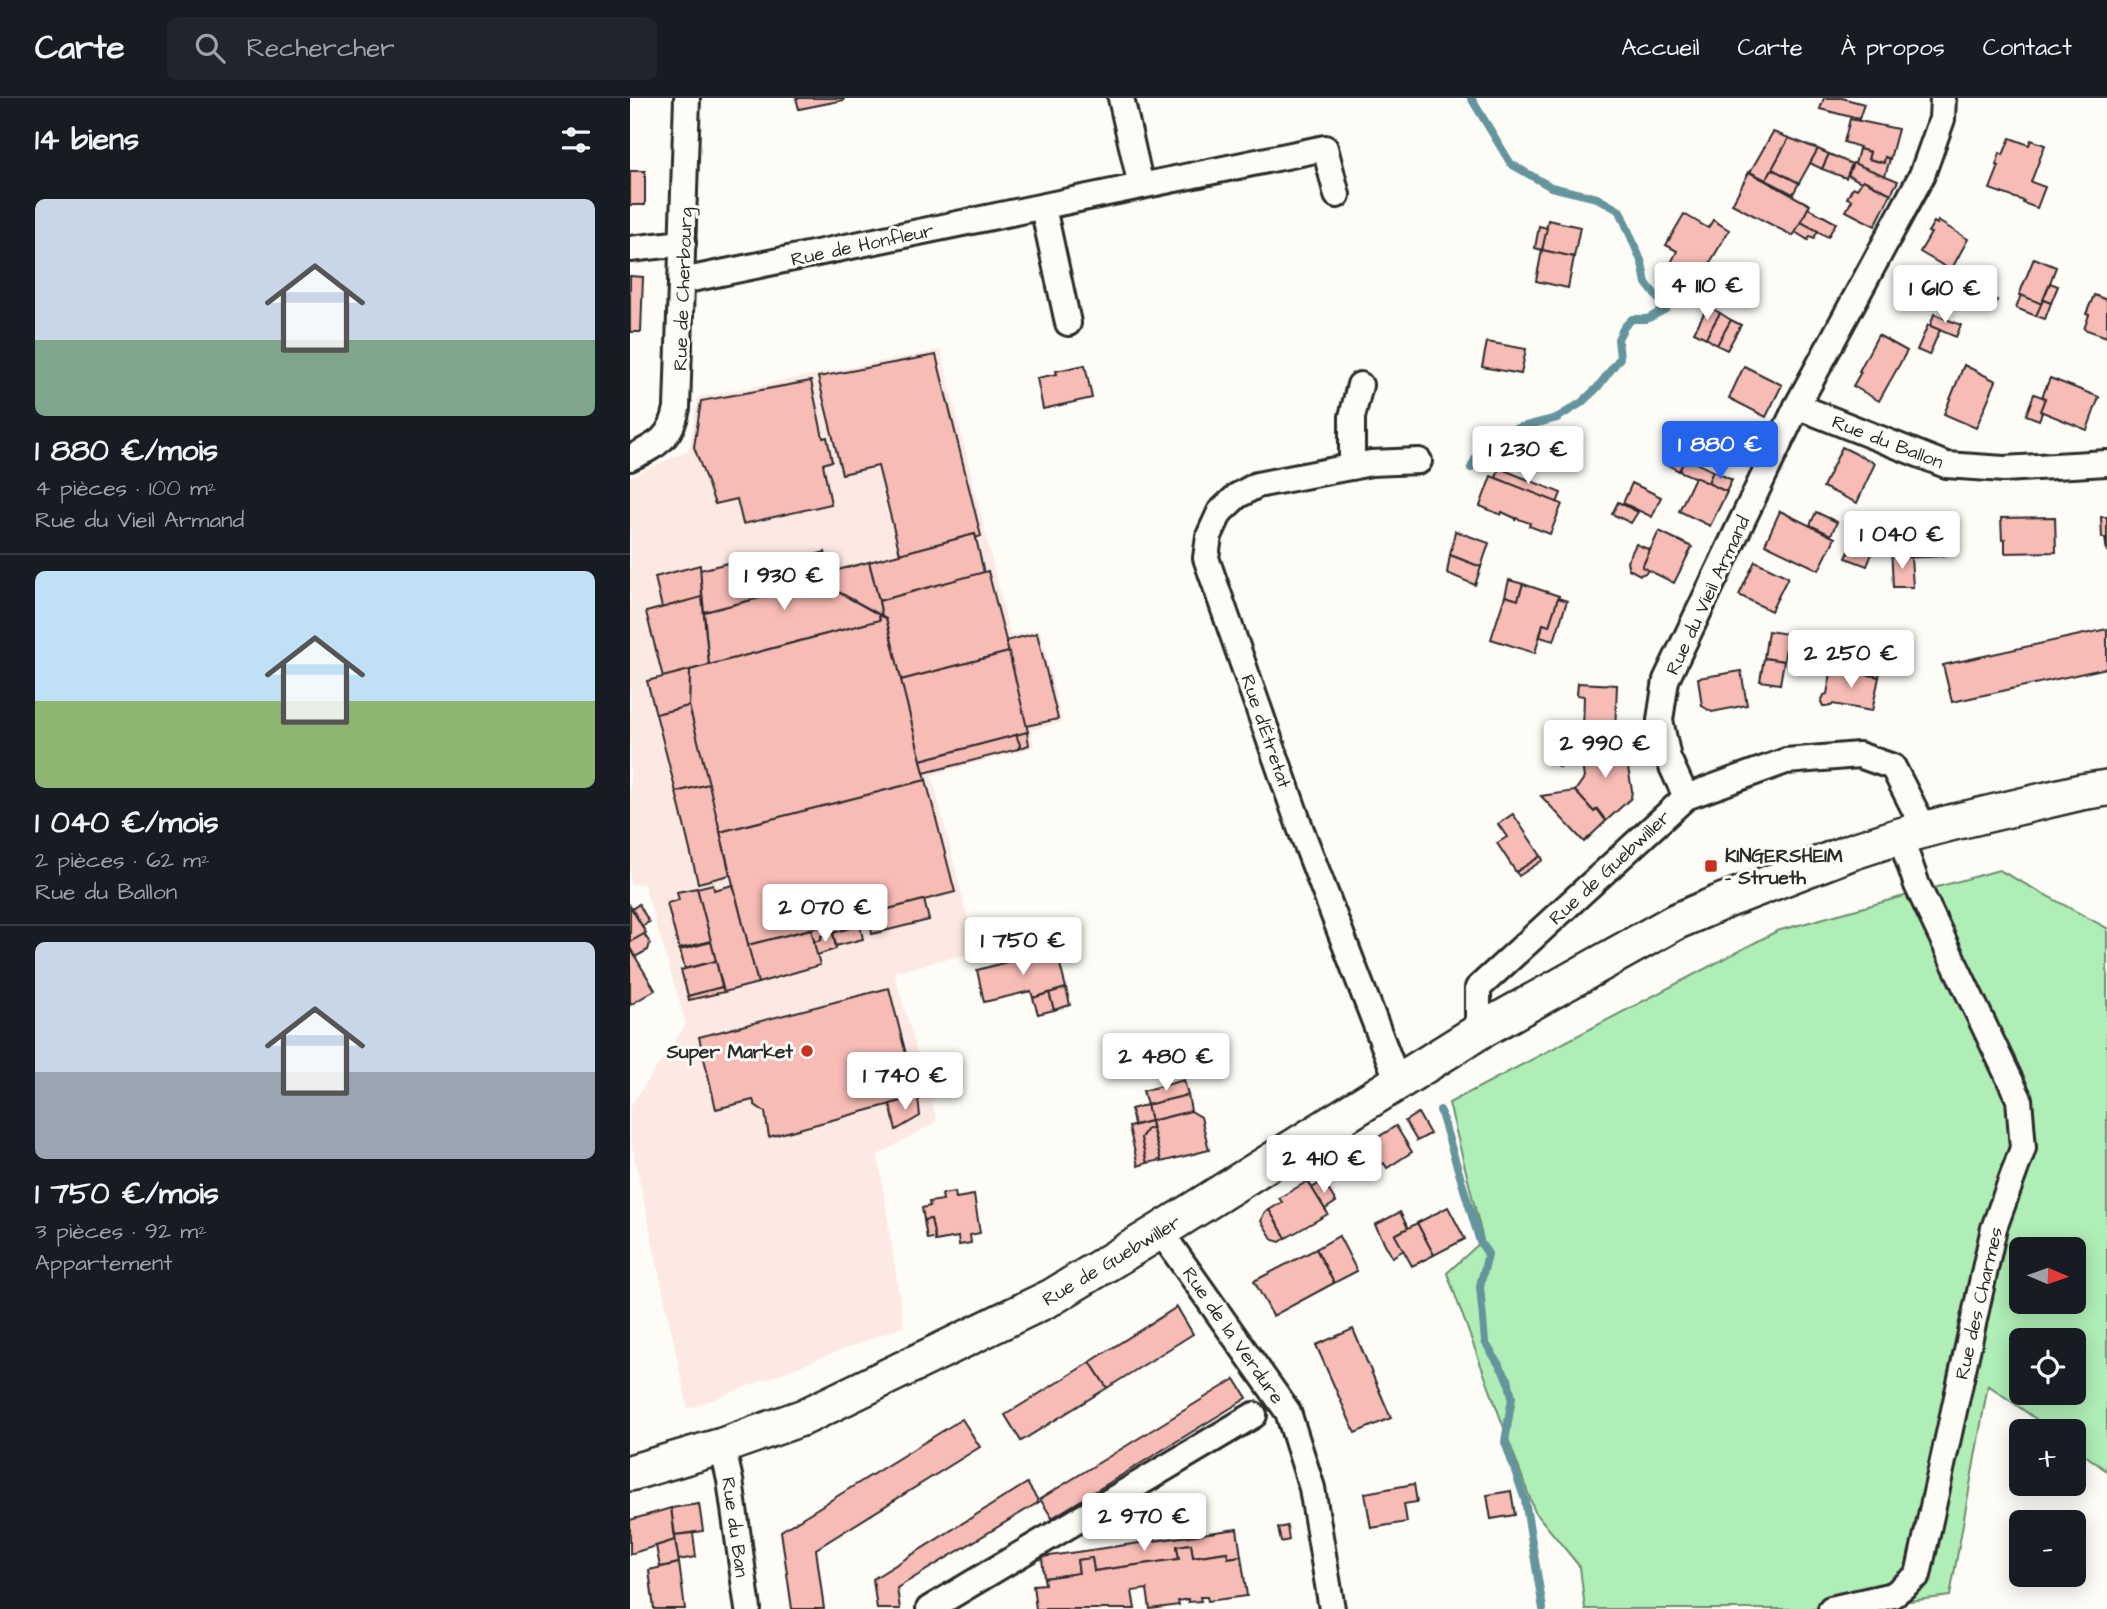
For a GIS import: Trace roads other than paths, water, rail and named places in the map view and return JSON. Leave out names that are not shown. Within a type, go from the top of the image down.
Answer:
[{"type":"main road","name":"Rue de Guebwiller","points":[[630,1473],[722,1446],[804,1417],[1052,1297],[1478,1032],[1675,922],[1851,852],[1913,833],[2107,788]]},
{"type":"street","name":"Rue de Cherbourg","points":[[630,457],[663,439],[675,421],[679,390],[687,98]]},
{"type":"street","points":[[1121,98],[1141,186]]},
{"type":"street","name":"Rue du Vieil Armand","points":[[1686,797],[1668,758],[1660,720],[1666,680],[1797,405],[1923,176],[1942,119],[1943,98]]},
{"type":"street","name":"Rue de Honfleur","points":[[682,281],[1325,148],[1337,195]]},
{"type":"street","points":[[1043,207],[1068,323]]},
{"type":"street","points":[[630,249],[683,243]]},
{"type":"street","points":[[1352,467],[1352,417],[1360,385]]},
{"type":"street","name":"Rue du Ballon","points":[[1797,405],[1945,465],[2004,469],[2107,463]]},
{"type":"street","name":"Rue d'Étretat","points":[[1398,1082],[1301,830],[1206,558],[1209,536],[1220,512],[1237,496],[1257,485],[1371,463],[1419,461]]},
{"type":"street","name":"Rue de Guebwiller","points":[[1478,1032],[1478,988],[1686,797],[1786,761],[1859,755],[1892,767],[1913,833]]},
{"type":"street","name":"Rue des Charmes","points":[[1831,1609],[1893,1595],[1918,1575],[1994,1228],[2023,1148],[2019,1099],[1917,885],[1913,833]]},
{"type":"street","name":"Rue de la Verdure","points":[[1160,1231],[1288,1412],[1312,1488],[1332,1609]]},
{"type":"street","points":[[929,1609],[1254,1415]]},
{"type":"street","name":"Rue du Ban","points":[[722,1446],[730,1480],[748,1609]]},
{"type":"waterway","points":[[1471,98],[1511,164],[1551,187],[1597,198],[1620,211],[1642,263],[1646,283],[1666,309],[1647,319],[1632,319],[1624,327],[1618,339],[1620,358],[1597,388],[1581,403],[1557,418],[1494,434],[1483,443],[1471,468]]},
{"type":"waterway","points":[[1440,1110],[1480,1242],[1488,1254],[1480,1286],[1485,1342],[1508,1379],[1512,1397],[1505,1442],[1525,1500],[1543,1609]]},
{"type":"place","name":"KINGERSHEIM - Strueth","points":[[1711,866]]},
{"type":"place","name":"Super Market","points":[[807,1051]]}]
